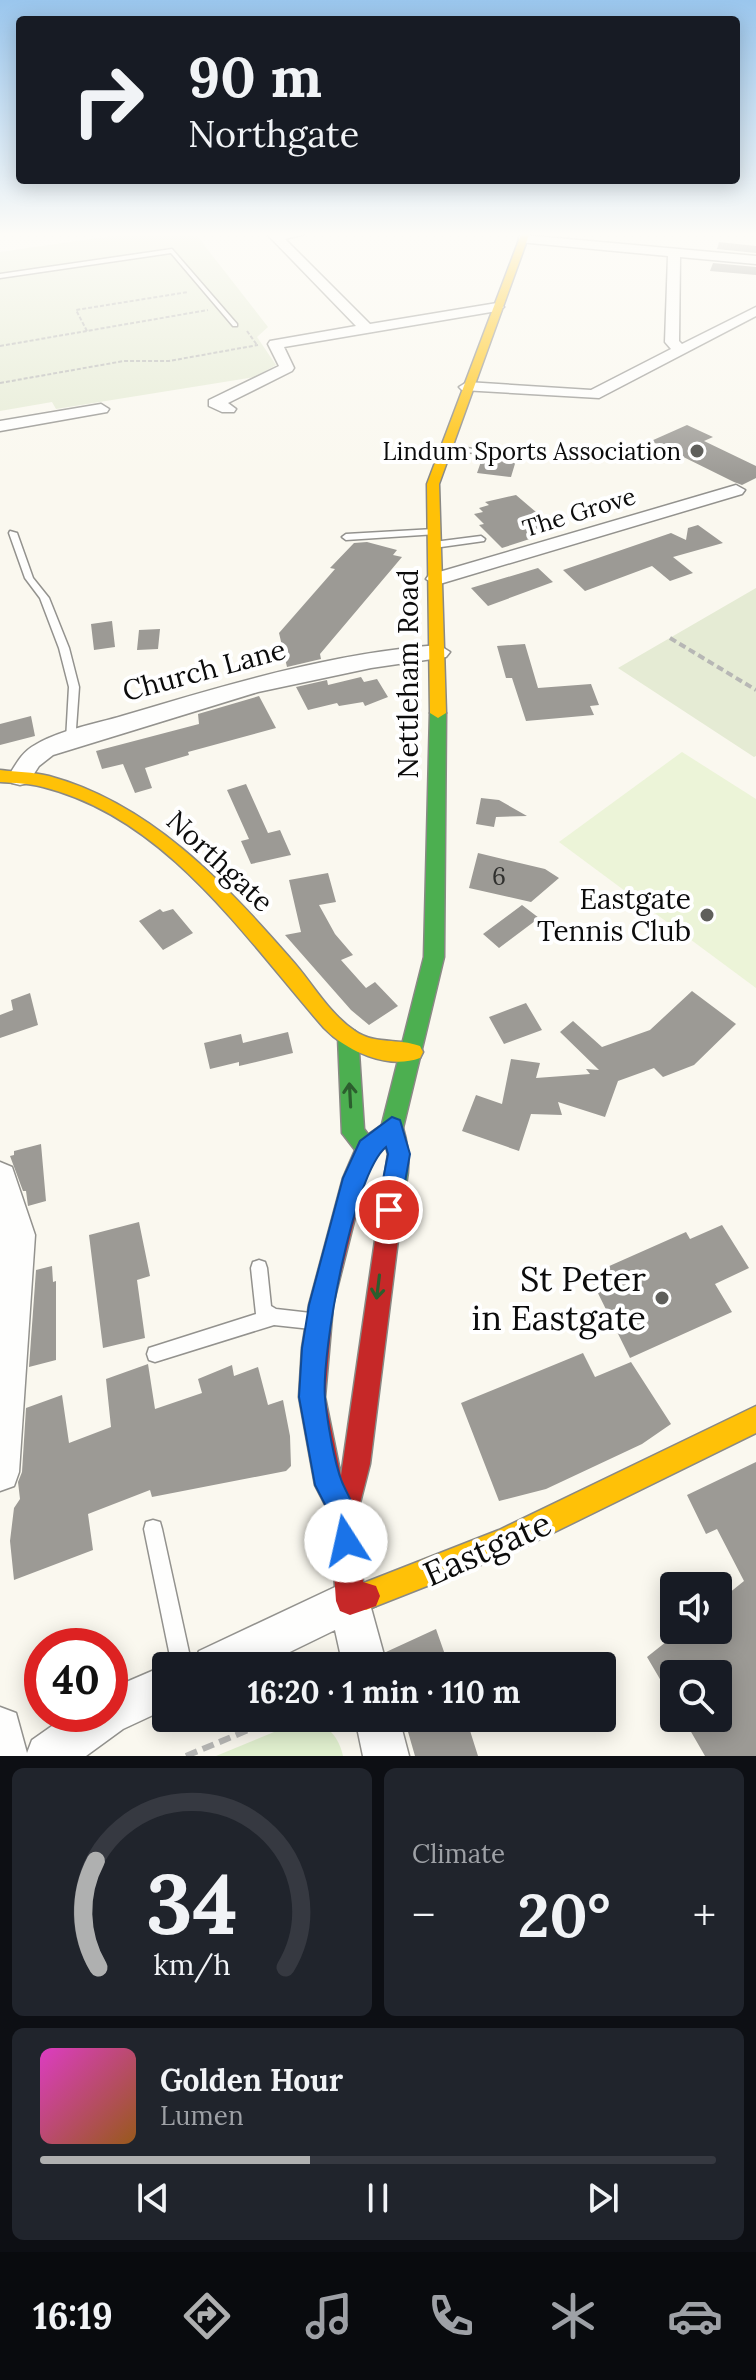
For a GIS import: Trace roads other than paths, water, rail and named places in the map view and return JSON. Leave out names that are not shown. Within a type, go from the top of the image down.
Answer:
[{"type":"street","points":[[352,314],[366,328]]},
{"type":"street","points":[[196,413],[221,406],[287,368],[275,344],[454,314]]},
{"type":"street","name":"Nettleham Road","points":[[392,1128],[434,957],[439,652],[433,484],[494,314]]},
{"type":"street","points":[[673,314],[672,342],[681,351]]},
{"type":"street","points":[[467,387],[594,395],[750,314]]},
{"type":"street","points":[[0,426],[101,409]]},
{"type":"street","name":"The Grove","points":[[436,579],[736,490]]},
{"type":"street","name":"Church Lane","points":[[10,777],[37,753],[71,740],[271,681],[399,656],[439,652]]},
{"type":"street","name":"Northgate","points":[[10,777],[56,783],[82,793],[110,807],[168,846],[235,907],[348,1037],[383,1051],[413,1052]]},
{"type":"street","points":[[348,1037],[353,1133],[367,1148]]},
{"type":"street","points":[[344,1511],[329,1485],[312,1397],[319,1322],[351,1189],[367,1148],[392,1128],[399,1154],[381,1261],[352,1491],[344,1511],[350,1601],[362,1652]]},
{"type":"street","points":[[0,1178],[18,1235],[0,1472]]},
{"type":"street","name":"Eastgate","points":[[243,1652],[350,1601],[417,1580],[634,1482],[756,1419]]},
{"type":"street","points":[[128,1704],[152,1693]]},
{"type":"street","points":[[0,1729],[5,1756]]},
{"type":"street","points":[[48,1756],[81,1732]]},
{"type":"street","points":[[380,1732],[386,1756]]},
{"type":"lane","points":[[227,314],[235,325]]},
{"type":"lane","points":[[444,447],[474,451]]},
{"type":"lane","points":[[13,533],[29,578],[44,598],[64,648],[74,687],[71,740]]},
{"type":"lane","points":[[346,537],[481,539]]},
{"type":"lane","points":[[259,1268],[263,1311],[274,1317],[319,1322]]},
{"type":"lane","points":[[155,1354],[274,1317]]},
{"type":"lane","points":[[153,1529],[179,1652]]},
{"type":"place","name":"Lindum Sports Association","points":[[697,451]]},
{"type":"place","name":"Eastgate Tennis Club","points":[[707,915]]},
{"type":"place","name":"St Peter in Eastgate","points":[[662,1298]]}]
